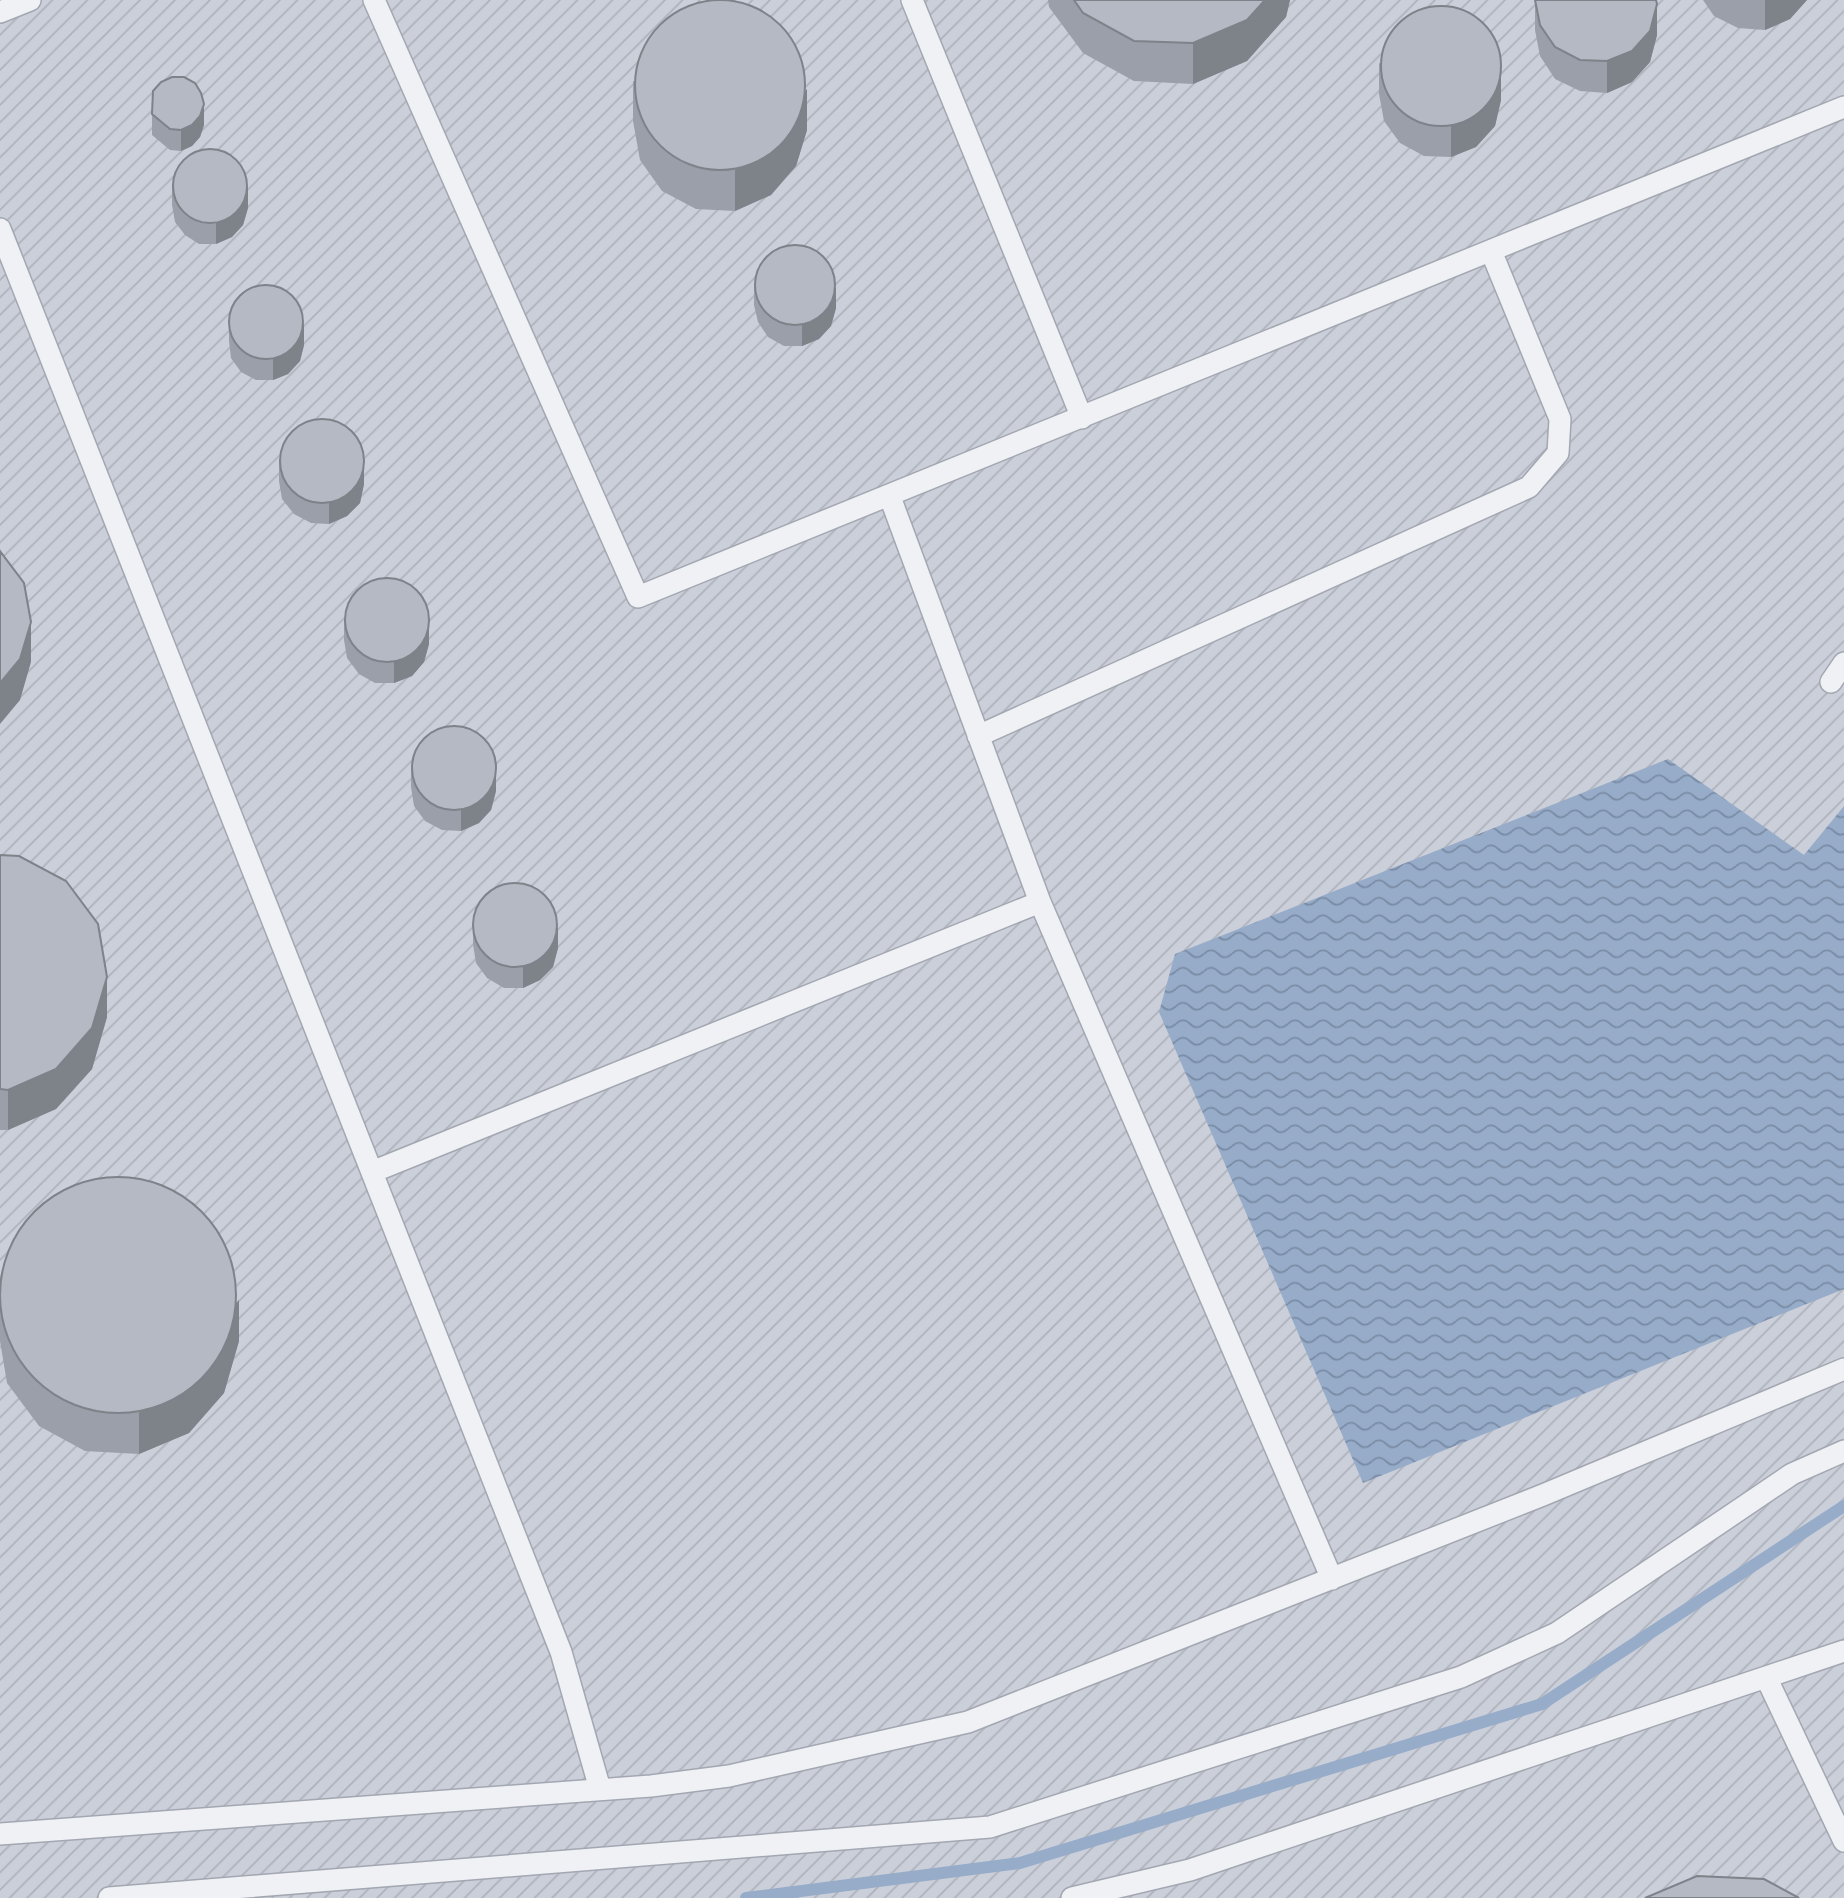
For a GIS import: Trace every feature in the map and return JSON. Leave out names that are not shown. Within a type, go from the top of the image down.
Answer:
[{"type":"lane","points":[[0,12],[30,0]]},
{"type":"lane","points":[[374,0],[638,597],[890,497],[1844,107]]},
{"type":"lane","points":[[912,0],[1082,418]]},
{"type":"lane","points":[[0,229],[561,1652],[600,1789]]},
{"type":"lane","points":[[978,736],[1529,487],[1558,453],[1560,419],[1491,251]]},
{"type":"lane","points":[[890,497],[1040,902],[1332,1579]]},
{"type":"lane","points":[[1831,682],[1844,663]]},
{"type":"lane","points":[[372,1172],[1040,902]]},
{"type":"lane","points":[[0,1834],[600,1789],[729,1776],[968,1722],[1543,1496],[1844,1369]]},
{"type":"lane","points":[[109,1898],[990,1827],[1461,1677],[1557,1633],[1791,1474],[1844,1451]]},
{"type":"lane","points":[[1072,1898],[1190,1870],[1844,1651]]},
{"type":"lane","points":[[1766,1677],[1844,1842]]},
{"type":"shaded area","points":[[0,0],[1844,0],[1844,1898],[0,1898]]},
{"type":"water","points":[[1668,759],[1804,855],[1844,806],[1844,1289],[1363,1483],[1159,1012],[1175,954]]},
{"type":"building","points":[[720,0],[753,6],[780,25],[799,52],[805,85],[799,118],[780,145],[753,164],[720,170],[687,164],[660,145],[641,118],[635,85],[641,52],[660,25],[687,6]]},
{"type":"building","points":[[1074,0],[1265,0],[1247,20],[1193,43],[1134,41],[1083,13]]},
{"type":"building","points":[[1535,0],[1656,0],[1657,4],[1650,31],[1632,51],[1607,61],[1580,60],[1555,47],[1540,25]]},
{"type":"building","points":[[1441,6],[1464,11],[1483,24],[1496,43],[1501,66],[1496,89],[1483,108],[1464,121],[1441,126],[1418,121],[1399,108],[1386,89],[1381,66],[1386,43],[1399,24],[1418,11]]},
{"type":"building","points":[[172,77],[184,77],[195,83],[204,104],[200,116],[192,125],[181,130],[170,129],[152,114],[153,91],[161,82]]},
{"type":"building","points":[[203,149],[217,149],[231,155],[241,165],[247,186],[241,207],[231,217],[217,223],[203,223],[189,217],[179,207],[173,193],[173,179],[179,165],[189,155]]},
{"type":"building","points":[[795,245],[810,248],[823,257],[832,270],[835,285],[832,300],[823,313],[810,322],[795,325],[780,322],[767,313],[758,300],[755,285],[758,270],[767,257],[780,248]]},
{"type":"building","points":[[259,285],[273,285],[287,291],[297,301],[303,322],[297,343],[287,353],[273,359],[259,359],[245,353],[235,343],[229,329],[229,315],[235,301],[245,291]]},
{"type":"building","points":[[322,419],[338,422],[352,431],[361,445],[364,461],[361,477],[352,491],[338,500],[322,503],[306,500],[292,491],[283,477],[280,461],[283,445],[292,431],[306,422]]},
{"type":"building","points":[[0,551],[24,583],[31,622],[20,659],[0,683]]},
{"type":"building","points":[[387,578],[403,581],[417,590],[426,604],[429,620],[426,636],[417,650],[403,659],[387,662],[371,659],[357,650],[348,636],[345,620],[348,604],[357,590],[371,581]]},
{"type":"building","points":[[454,726],[470,729],[484,738],[493,752],[496,768],[493,784],[484,798],[470,807],[454,810],[438,807],[424,798],[415,784],[412,768],[415,752],[424,738],[438,729]]},
{"type":"building","points":[[0,855],[19,856],[66,881],[98,924],[107,977],[92,1028],[56,1069],[8,1090],[0,1089]]},
{"type":"building","points":[[515,883],[531,886],[545,895],[554,909],[557,925],[554,941],[545,955],[531,964],[515,967],[499,964],[485,955],[476,941],[473,925],[476,909],[485,895],[499,886]]},
{"type":"building","points":[[106,1177],[130,1177],[174,1191],[202,1211],[227,1250],[234,1272],[234,1318],[227,1340],[202,1379],[174,1399],[152,1408],[130,1413],[106,1413],[62,1399],[34,1379],[14,1351],[5,1329],[0,1307],[0,1283],[14,1239],[34,1211],[62,1191],[84,1182]]},
{"type":"building","points":[[1697,1876],[1764,1879],[1799,1898],[1645,1898]]},
{"type":"waterway","points":[[746,1898],[1020,1863],[1542,1704],[1844,1506]]}]
